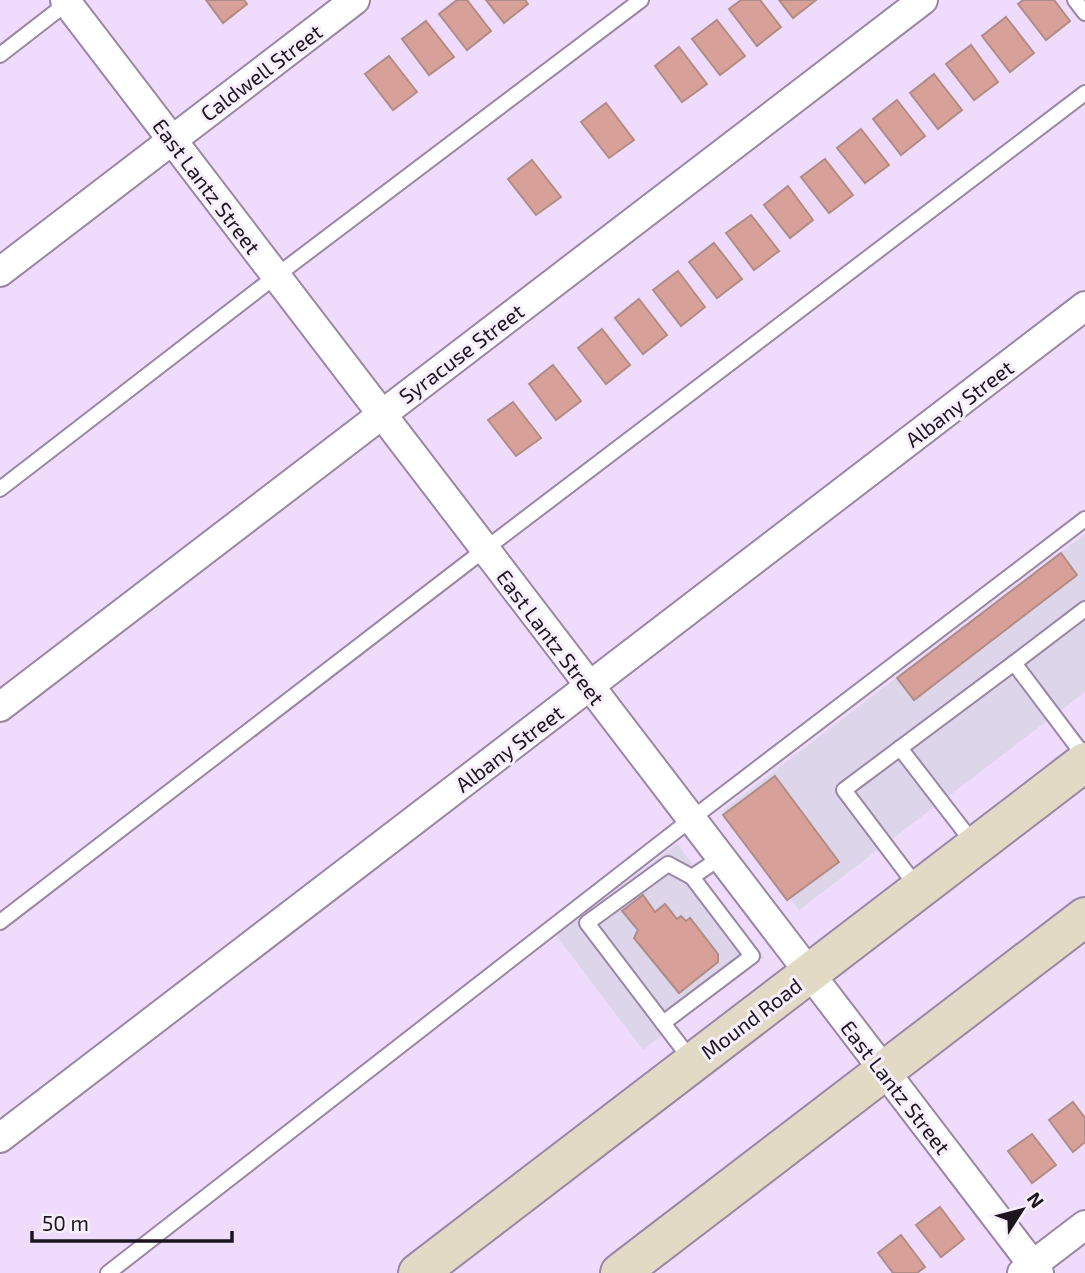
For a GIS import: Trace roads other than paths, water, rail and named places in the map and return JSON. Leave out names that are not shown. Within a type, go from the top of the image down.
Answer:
[{"type":"main road","name":"Mound Road","points":[[418,1273],[1085,760]]},
{"type":"main road","points":[[620,1273],[1085,917]]},
{"type":"street","name":"Caldwell Street","points":[[0,272],[355,0]]},
{"type":"street","name":"Syracuse Street","points":[[0,707],[923,0]]},
{"type":"street","name":"East Lantz Street","points":[[67,1],[1031,1270]]},
{"type":"street","name":"Albany Street","points":[[0,1138],[1085,306]]},
{"type":"street","points":[[1031,1270],[1085,1225]]},
{"type":"lane","points":[[0,489],[641,0]]},
{"type":"lane","points":[[1075,0],[1085,13]]},
{"type":"lane","points":[[0,55],[67,1]]},
{"type":"lane","points":[[0,922],[1085,93]]},
{"type":"lane","points":[[108,1273],[691,820],[1085,519]]},
{"type":"lane","points":[[919,889],[844,790],[1085,609]]},
{"type":"lane","points":[[1014,663],[1085,760]]},
{"type":"lane","points":[[900,748],[976,846]]},
{"type":"lane","points":[[692,877],[720,858]]},
{"type":"lane","points":[[663,1023],[752,956],[692,877],[668,864],[587,923],[693,1063]]}]
